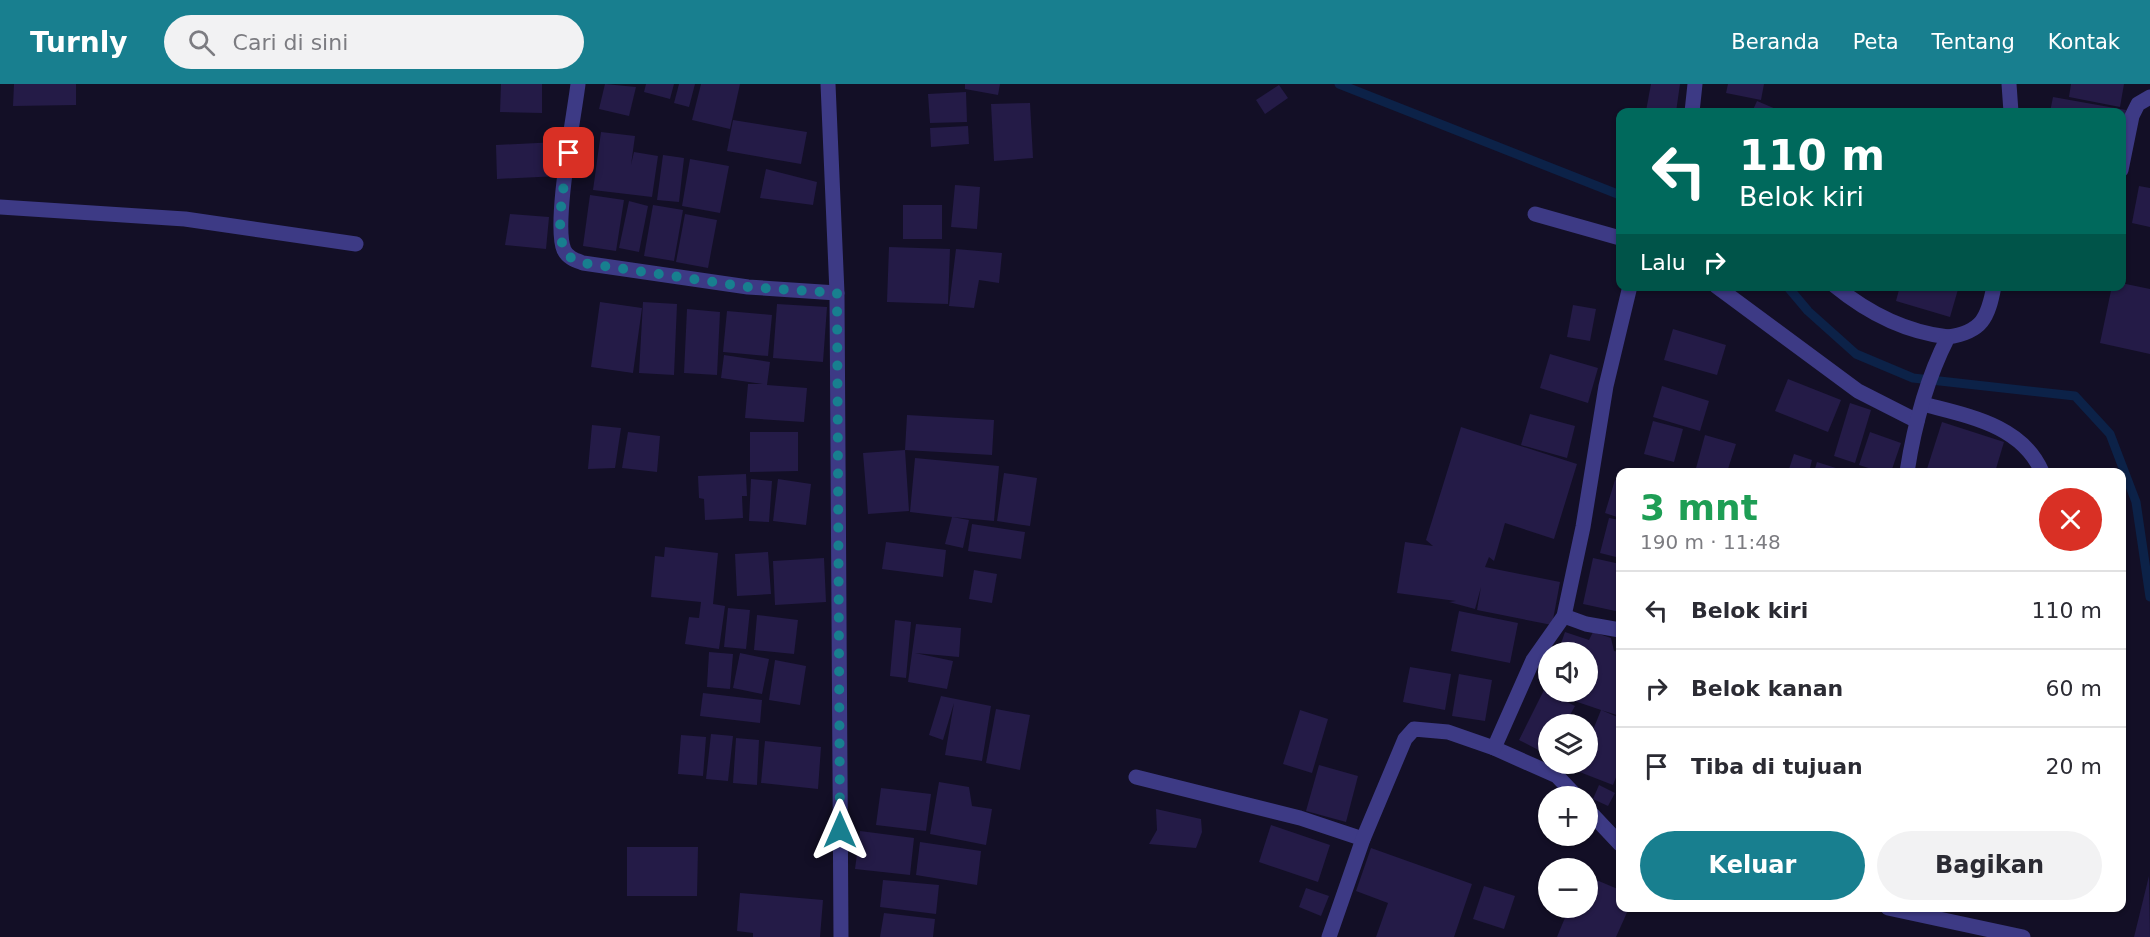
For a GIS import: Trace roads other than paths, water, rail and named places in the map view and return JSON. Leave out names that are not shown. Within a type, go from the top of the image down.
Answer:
[{"type":"street","points":[[578,84],[560,222],[563,246],[571,258],[583,263],[748,287],[837,293]]},
{"type":"street","points":[[828,84],[837,293],[842,937]]},
{"type":"street","points":[[1692,108],[1695,84]]},
{"type":"street","points":[[2009,84],[2011,108]]},
{"type":"street","points":[[2126,144],[2132,116],[2138,104],[2150,97]]},
{"type":"street","points":[[0,207],[185,219],[356,244]]},
{"type":"street","points":[[1535,214],[1616,237]]},
{"type":"street","points":[[1494,748],[1533,660],[1564,616],[1583,527],[1606,386],[1629,291]]},
{"type":"street","points":[[1723,291],[1858,391],[1917,421]]},
{"type":"street","points":[[1842,291],[1871,311],[1897,324],[1920,333],[1948,337],[1970,334],[1989,313],[1993,291]]},
{"type":"street","points":[[1908,468],[1917,421],[1938,356],[1948,337]]},
{"type":"street","points":[[1923,404],[1973,418],[2007,432],[2036,458],[2040,468]]},
{"type":"street","points":[[1564,616],[1586,624],[1616,629]]},
{"type":"street","points":[[1329,937],[1364,839],[1404,739],[1414,729],[1448,732],[1494,748],[1557,776],[1566,786]]},
{"type":"street","points":[[1136,777],[1300,818],[1364,839]]},
{"type":"street","points":[[1598,821],[1616,840]]},
{"type":"street","points":[[1907,912],[2023,937]]},
{"type":"waterway","points":[[1339,84],[1616,193]]},
{"type":"waterway","points":[[1791,291],[1808,311],[1856,354],[1913,378],[2075,396],[2110,434],[2123,468]]},
{"type":"waterway","points":[[2126,476],[2136,502],[2150,597]]}]
